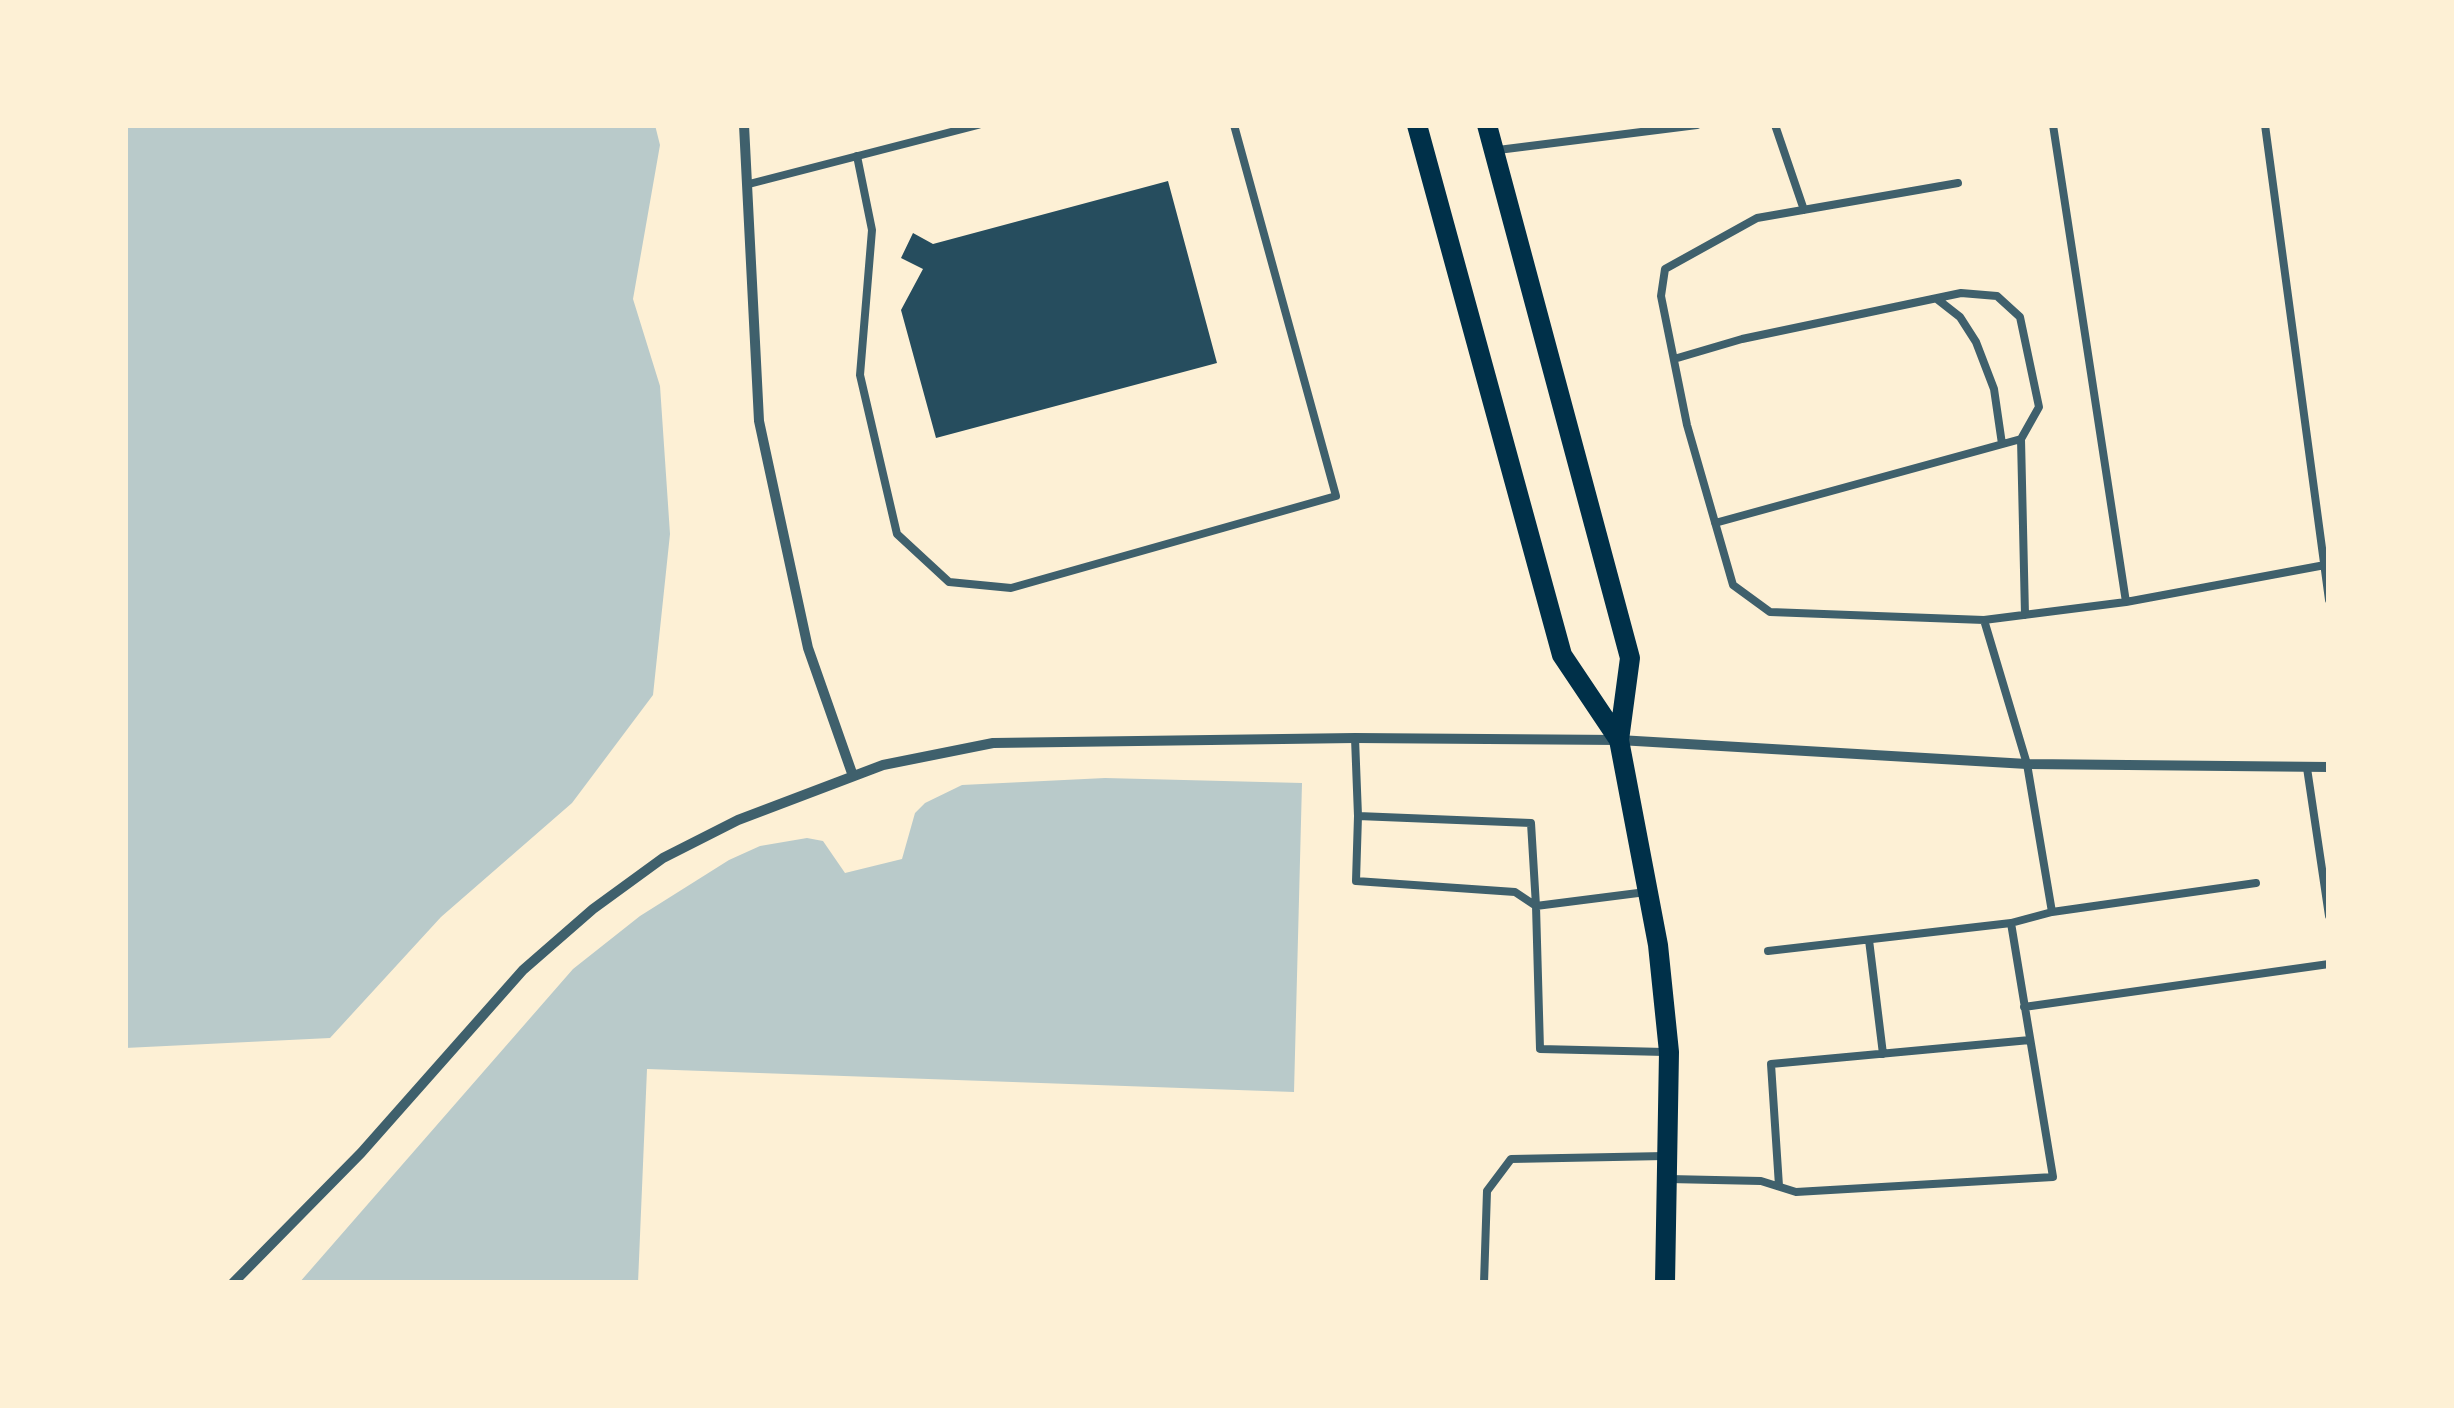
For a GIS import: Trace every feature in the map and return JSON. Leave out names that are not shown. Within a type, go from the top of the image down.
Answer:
[{"type":"main road","points":[[1417,125],[1562,655],[1619,740]]},
{"type":"main road","points":[[1487,125],[1630,658],[1619,740],[1648,892],[1669,1052],[1665,1283]]},
{"type":"street","points":[[744,125],[759,421],[808,648],[853,776]]},
{"type":"street","points":[[234,1283],[361,1153],[523,970],[592,908],[663,858],[738,820],[883,765],[993,743],[1355,738],[1619,740],[2027,764],[2329,767]]},
{"type":"lane","points":[[748,184],[978,125]]},
{"type":"lane","points":[[857,156],[872,230],[860,375],[897,534],[949,582],[1010,588],[1336,496],[1234,125]]},
{"type":"lane","points":[[1493,150],[1615,130],[1698,125]]},
{"type":"lane","points":[[1775,125],[1804,210]]},
{"type":"lane","points":[[2053,125],[2126,602]]},
{"type":"lane","points":[[2265,125],[2329,600]]},
{"type":"lane","points":[[1958,182],[1757,218],[1665,269],[1660,296],[1687,424],[1733,585],[1770,612],[1984,620],[2126,602],[2327,564]]},
{"type":"lane","points":[[1674,359],[1742,339],[1937,298],[1961,294],[1997,296],[2020,316],[2039,407],[2020,439],[2025,615]]},
{"type":"lane","points":[[1937,298],[1960,316],[1976,342],[1994,389],[2002,444]]},
{"type":"lane","points":[[1715,523],[2020,439]]},
{"type":"lane","points":[[1984,620],[2027,764],[2052,912]]},
{"type":"lane","points":[[1355,738],[1356,881],[1515,892],[1536,906],[1648,892]]},
{"type":"lane","points":[[2307,768],[2329,916]]},
{"type":"lane","points":[[1358,816],[1532,823],[1540,1049],[1669,1052]]},
{"type":"lane","points":[[1768,952],[2011,923],[2052,912],[2256,883]]},
{"type":"lane","points":[[1669,1179],[1752,1180],[1796,1192],[2053,1177],[2011,923]]},
{"type":"lane","points":[[1868,940],[1883,1054]]},
{"type":"lane","points":[[2024,1007],[2329,964]]},
{"type":"lane","points":[[1779,1186],[1771,1064],[2030,1040]]},
{"type":"lane","points":[[1484,1283],[1487,1190],[1511,1159],[1670,1156]]},
{"type":"shaded area","points":[[125,125],[655,125],[660,145],[633,299],[660,386],[670,534],[653,695],[572,803],[441,917],[330,1038],[125,1048]]},
{"type":"shaded area","points":[[1105,778],[1302,783],[1294,1092],[647,1069],[638,1283],[299,1283],[573,969],[640,916],[729,860],[760,846],[807,838],[823,841],[845,873],[902,859],[915,813],[925,803],[962,785]]},
{"type":"building","points":[[1168,181],[1217,363],[936,438],[901,310],[923,269],[901,258],[913,233],[933,244]]}]
